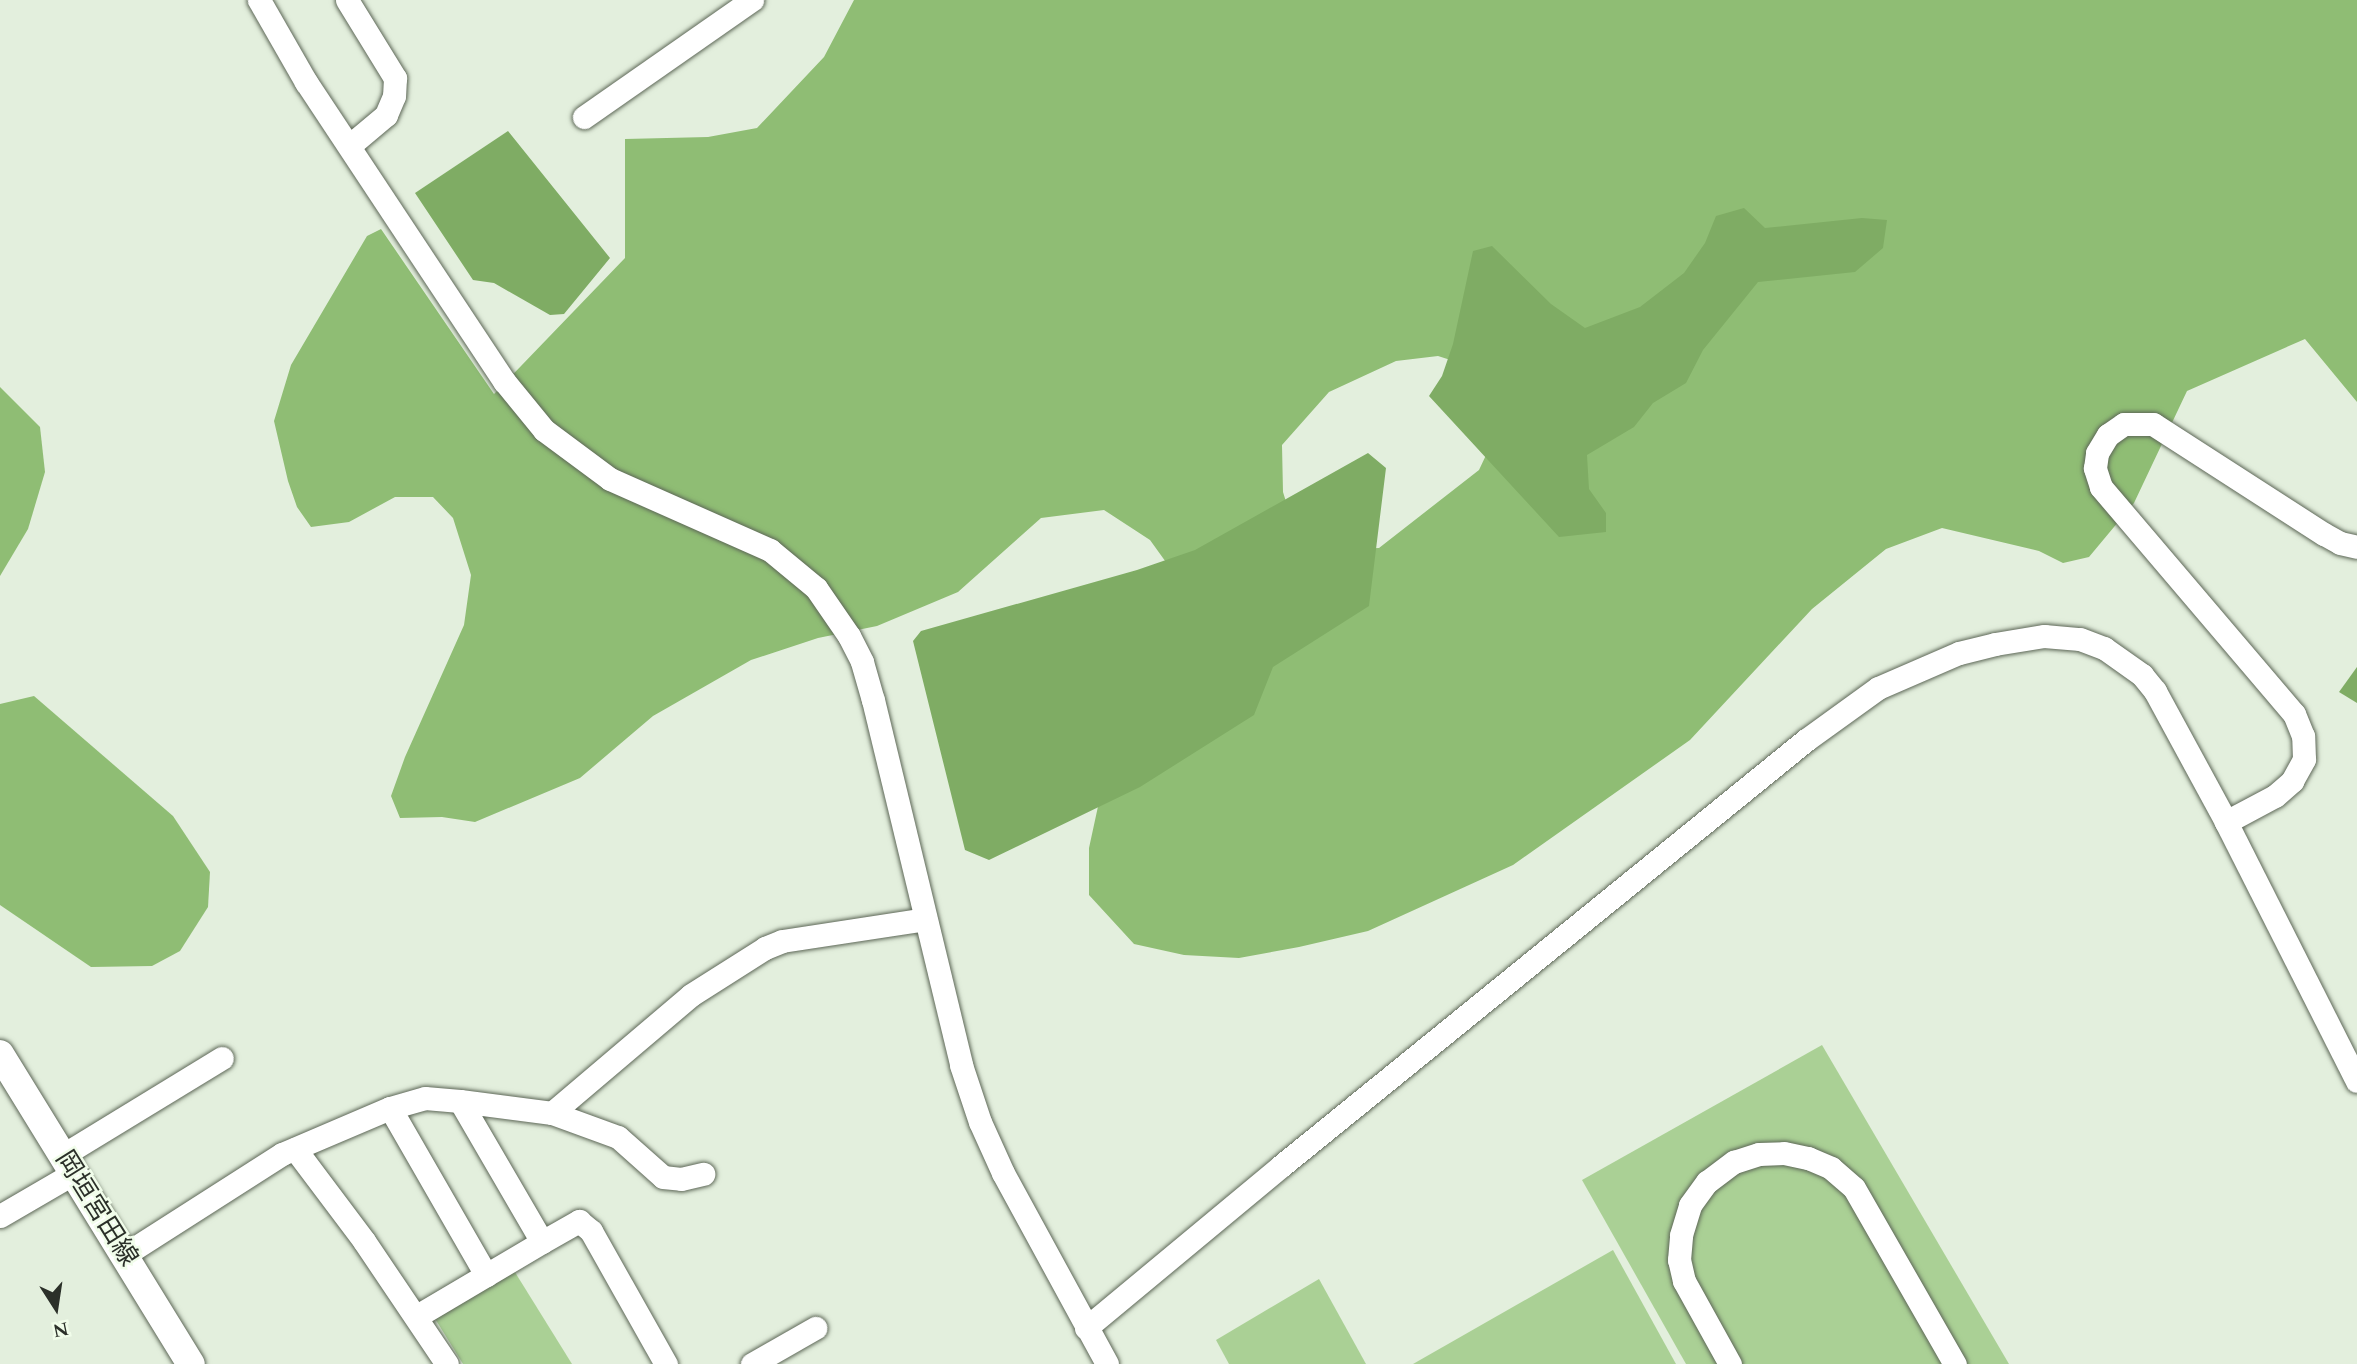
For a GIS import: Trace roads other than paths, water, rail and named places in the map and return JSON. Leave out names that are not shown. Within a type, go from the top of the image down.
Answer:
[{"type":"main road","name":"岡垣宮田線","points":[[0,1054],[191,1364]]},
{"type":"street","points":[[259,0],[299,70],[504,381],[544,429],[610,478],[770,550],[816,587],[849,636],[862,662],[961,1065],[980,1122],[1107,1364]]},
{"type":"street","points":[[346,0],[395,78],[394,96],[386,115],[349,146]]},
{"type":"street","points":[[583,117],[752,0]]},
{"type":"street","points":[[2226,822],[2275,796],[2292,781],[2304,758],[2303,736],[2294,714],[2101,486],[2095,468],[2097,453],[2108,435],[2124,424],[2154,424],[2324,534],[2340,543],[2357,547]]},
{"type":"street","points":[[1086,1328],[1796,748],[1878,688],[1959,653],[2044,636],[2080,639],[2104,648],[2142,675],[2155,691],[2226,822],[2357,1081]]},
{"type":"street","points":[[552,1113],[691,995],[765,948],[782,941],[925,919]]},
{"type":"street","points":[[0,1216],[68,1164],[222,1058]]},
{"type":"street","points":[[124,1255],[282,1154],[390,1108],[425,1098],[552,1113],[618,1137],[663,1177],[681,1179],[703,1174]]},
{"type":"street","points":[[460,1101],[542,1242]]},
{"type":"street","points":[[390,1108],[486,1275]]},
{"type":"street","points":[[295,1149],[417,1316],[447,1364]]},
{"type":"street","points":[[1730,1364],[1684,1281],[1679,1260],[1681,1235],[1690,1205],[1707,1182],[1734,1163],[1759,1154],[1783,1153],[1808,1158],[1831,1168],[1854,1188],[1955,1364]]},
{"type":"street","points":[[417,1316],[579,1221],[591,1231],[666,1364]]},
{"type":"street","points":[[752,1364],[815,1328]]}]
